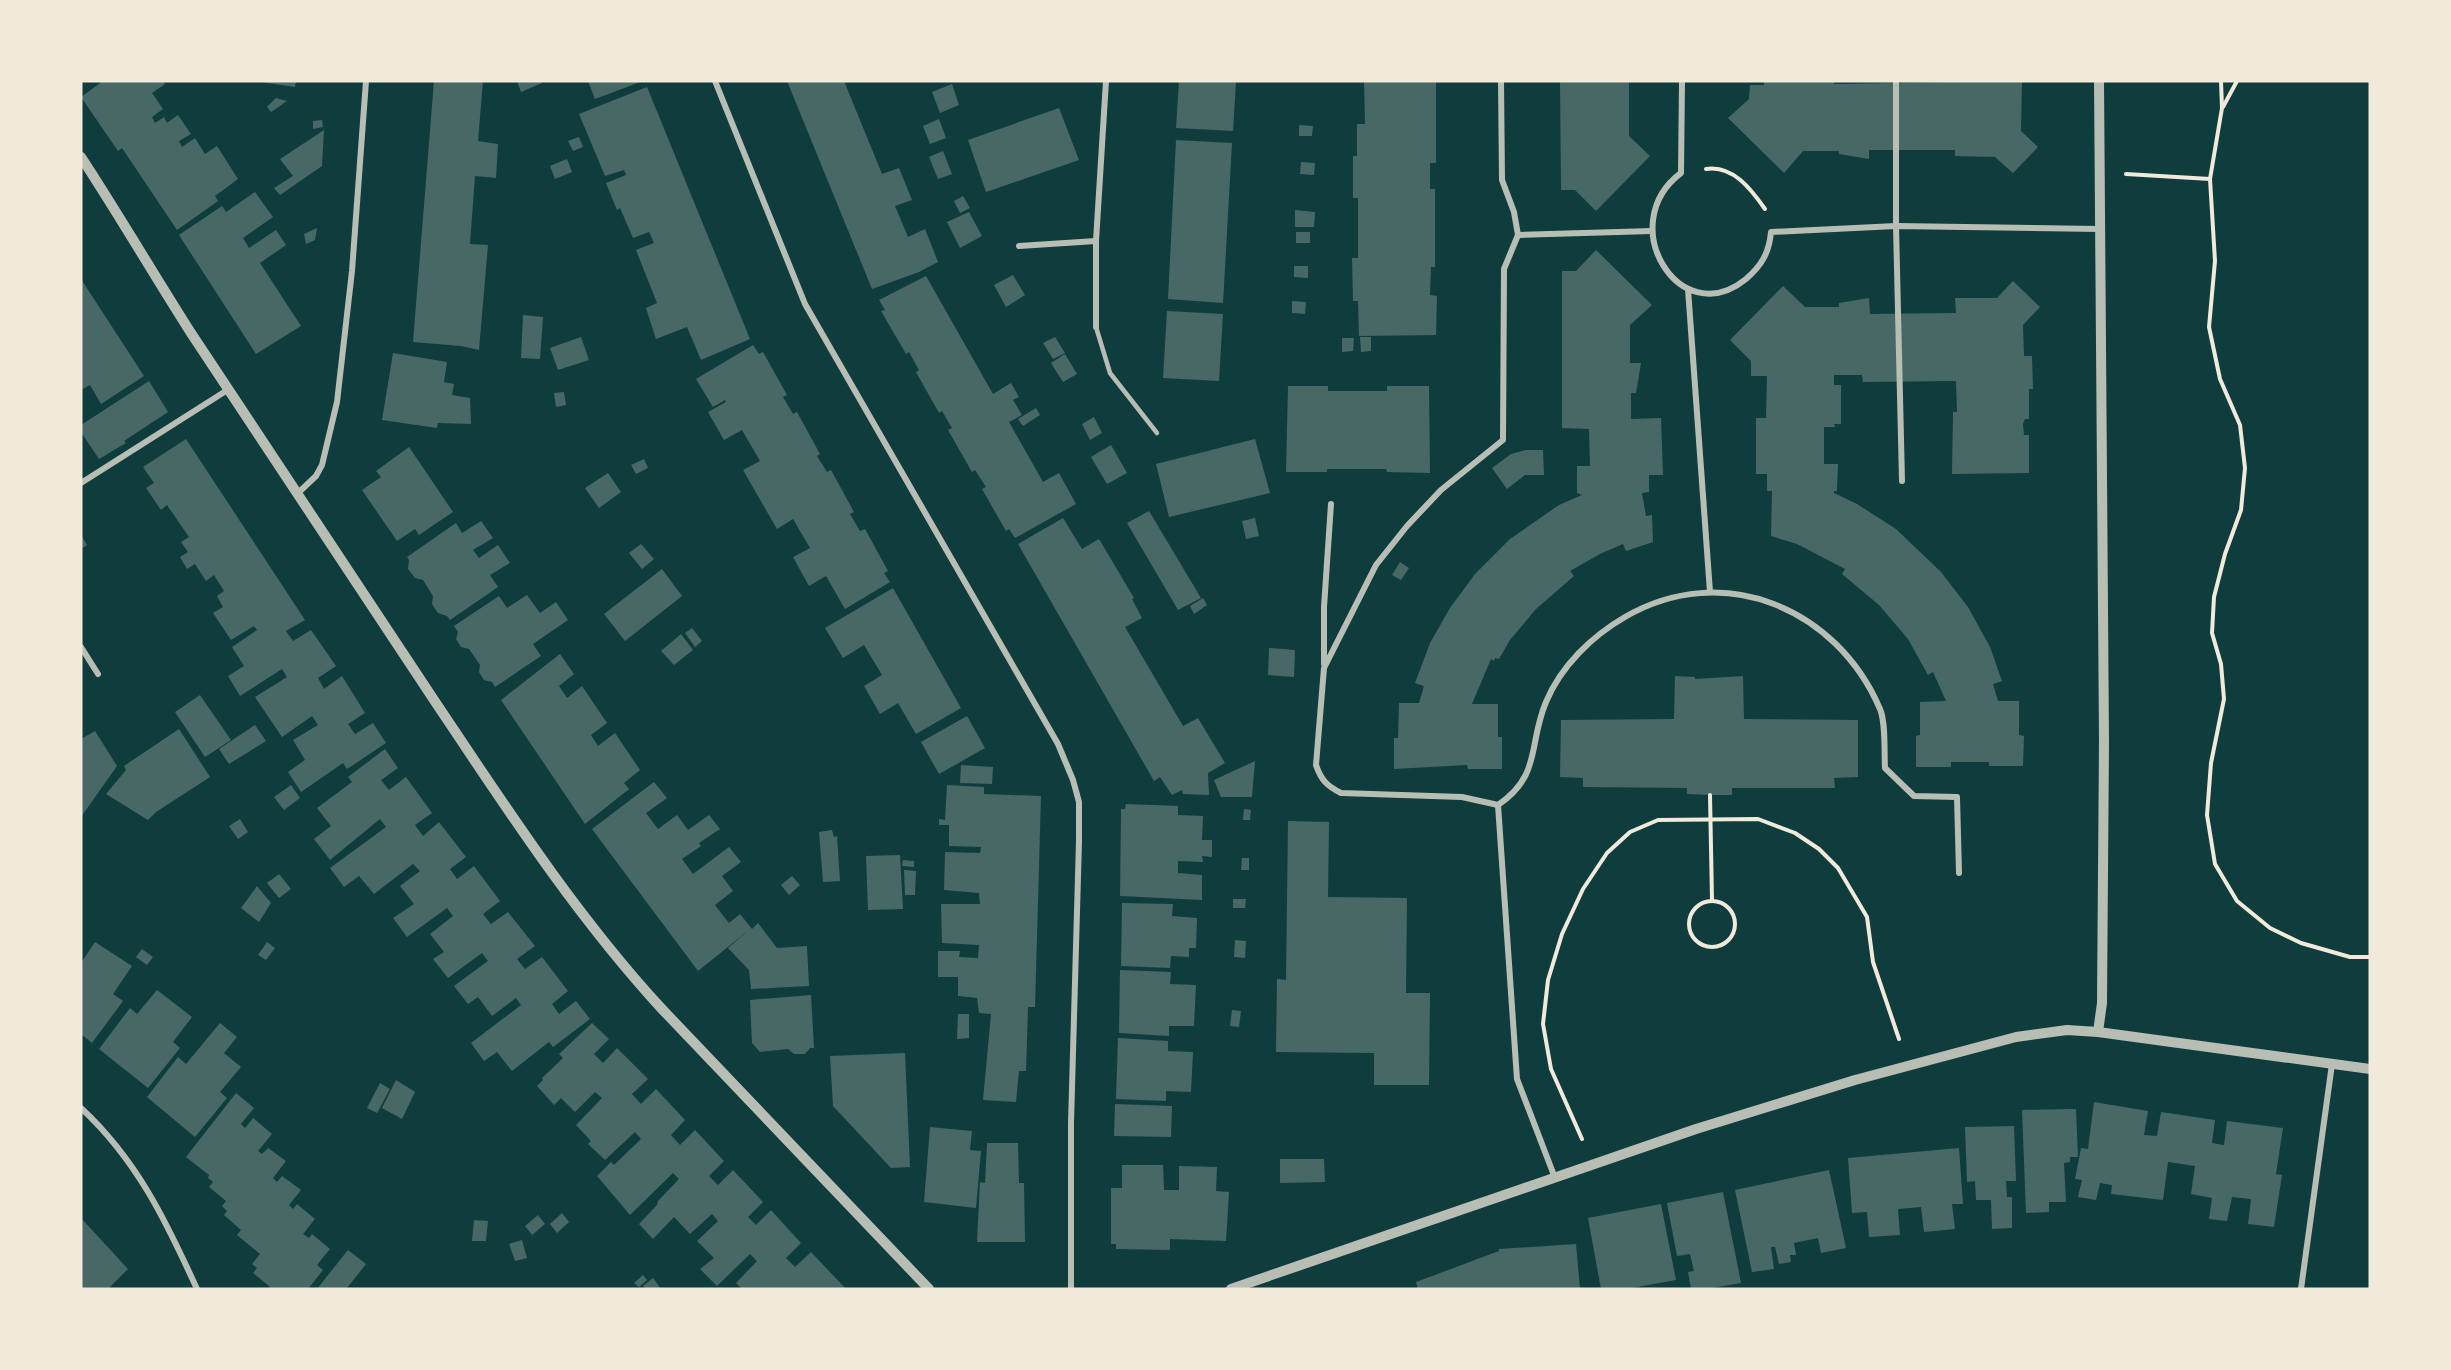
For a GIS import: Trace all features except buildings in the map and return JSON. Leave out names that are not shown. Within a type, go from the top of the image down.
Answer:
[{"type":"street","points":[[297,494],[316,476],[322,465],[336,402],[352,271],[366,81]]},
{"type":"street","points":[[716,81],[805,304],[1058,744],[1073,780],[1079,802],[1079,840],[1071,1123],[1071,1289]]},
{"type":"street","points":[[1096,327],[1096,242],[1106,81]]},
{"type":"street","points":[[1324,668],[1376,565],[1407,526],[1441,490],[1503,440],[1504,269],[1518,235],[1514,212],[1503,180],[1501,81]]},
{"type":"street","points":[[1682,81],[1681,173],[1670,181],[1661,194],[1654,212],[1652,231],[1662,264],[1672,278],[1688,289],[1710,294],[1730,290],[1761,264],[1770,247],[1771,232],[1896,226],[2098,230]]},
{"type":"street","points":[[1896,81],[1896,226],[1902,481]]},
{"type":"street","points":[[2098,1032],[2102,1003],[2104,753],[2098,230],[2099,81]]},
{"type":"street","points":[[81,158],[297,494],[541,859],[612,953],[661,1008],[929,1289]]},
{"type":"street","points":[[1518,235],[1652,231]]},
{"type":"street","points":[[1019,246],[1096,242]]},
{"type":"street","points":[[1688,289],[1710,592]]},
{"type":"street","points":[[81,483],[229,389]]},
{"type":"street","points":[[1331,504],[1324,606],[1324,668],[1316,765],[1320,778],[1327,786],[1341,793],[1462,797],[1498,805],[1514,794],[1526,777],[1532,761],[1536,729],[1545,702],[1557,678],[1598,635],[1625,617],[1656,602],[1689,594],[1735,593],[1767,601],[1789,610],[1834,643],[1853,664],[1882,712],[1885,768],[1914,796],[1957,797],[1959,873]]},
{"type":"street","points":[[81,647],[98,674]]},
{"type":"street","points":[[1498,805],[1517,1079],[1555,1178]]},
{"type":"street","points":[[1231,1289],[1717,1123],[1909,1065],[2016,1036],[2067,1030],[2098,1032],[2370,1069]]},
{"type":"street","points":[[2301,1289],[2332,1064]]},
{"type":"street","points":[[81,1108],[120,1149],[151,1193],[197,1289]]},
{"type":"lane","points":[[1096,327],[1110,373],[1157,433]]},
{"type":"path","points":[[2221,81],[2222,108],[2210,179],[2215,261],[2209,327],[2220,379],[2240,425],[2245,468],[2241,510],[2224,554],[2214,597],[2212,633],[2221,664],[2224,699],[2211,763],[2207,815],[2215,864],[2237,901],[2270,928],[2301,943],[2350,957],[2370,957]]},
{"type":"path","points":[[2222,108],[2237,81]]},
{"type":"path","points":[[1681,173],[1714,168],[1734,175],[1752,191],[1765,210],[1771,232]]},
{"type":"path","points":[[2098,172],[2210,179]]},
{"type":"path","points":[[1710,795],[1712,900]]},
{"type":"path","points":[[1594,1164],[1551,1069],[1543,1024],[1548,980],[1562,934],[1583,889],[1607,853],[1630,832],[1658,820],[1758,819],[1795,832],[1819,849],[1838,868],[1867,917],[1873,962],[1909,1065]]},
{"type":"path","points":[[1712,900],[1728,905],[1735,914],[1737,928],[1724,945],[1709,948],[1694,940],[1688,925],[1692,911],[1700,903],[1712,900]]}]
